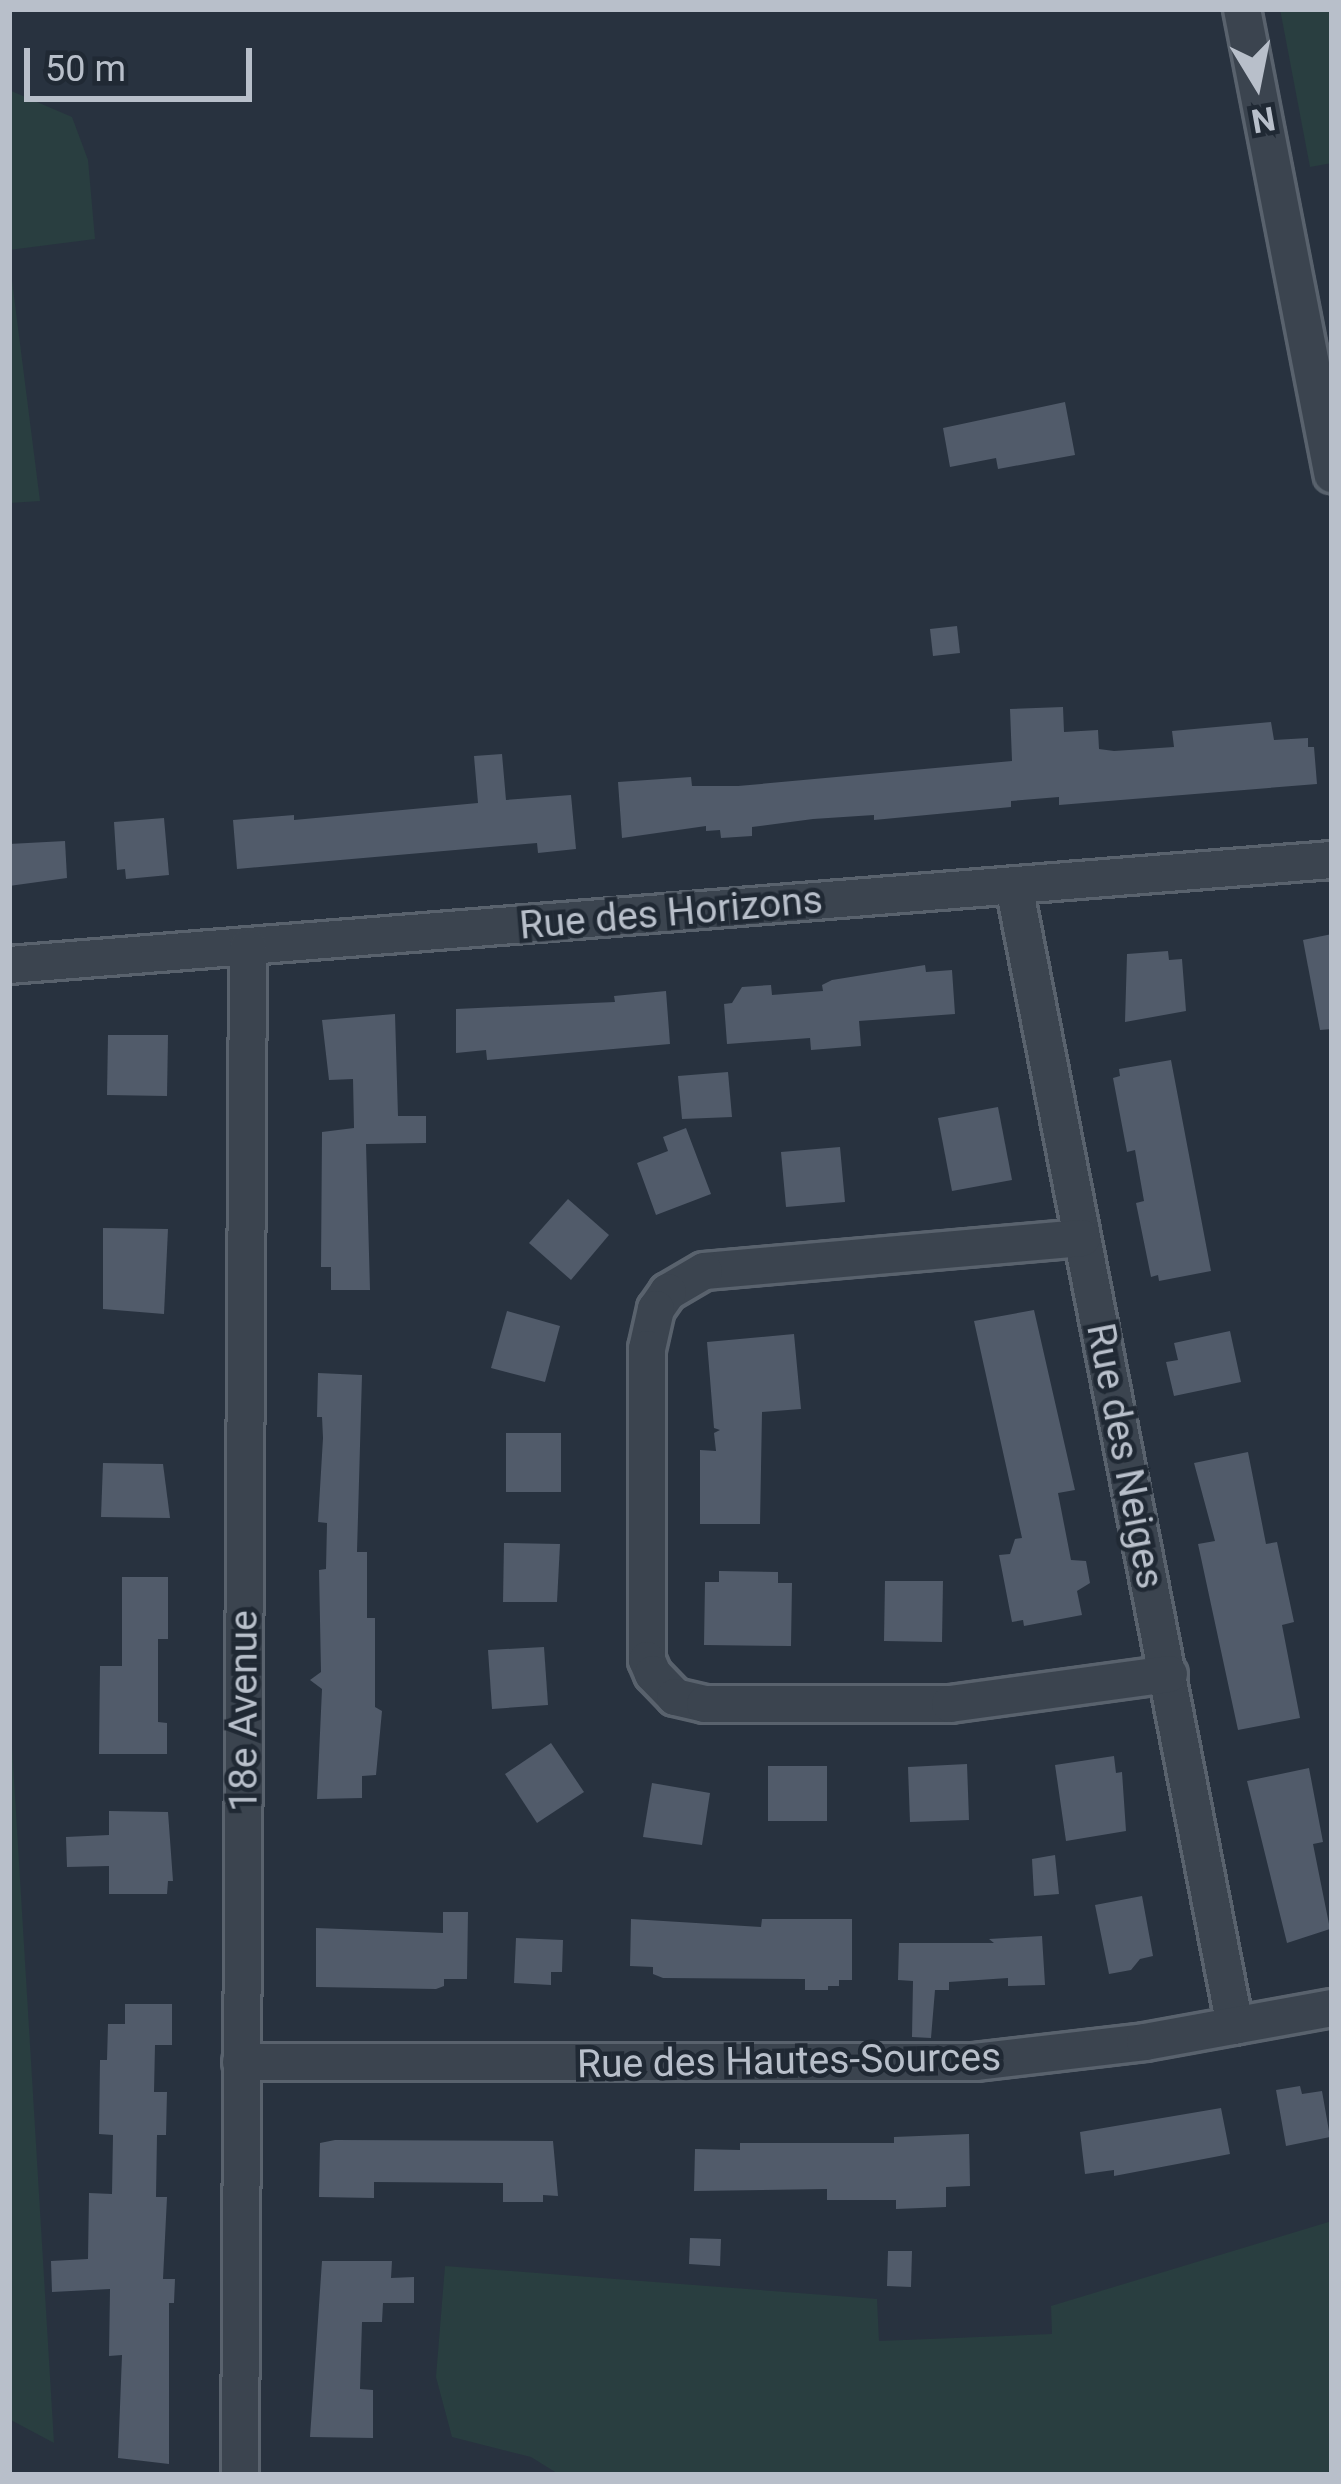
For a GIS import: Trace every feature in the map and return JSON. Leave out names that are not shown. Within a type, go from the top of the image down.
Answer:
[{"type":"street","points":[[1242,9],[1332,474]]},
{"type":"street","name":"Rue des Horizons","points":[[9,965],[1332,860]]},
{"type":"street","name":"Rue des Neiges","points":[[1014,886],[1235,2026]]},
{"type":"street","name":"18e Avenue","points":[[240,2475],[248,946]]},
{"type":"street","points":[[1082,1238],[704,1271],[668,1292],[656,1309],[647,1349],[647,1660],[653,1674],[675,1697],[705,1704],[950,1704],[1168,1674]]},
{"type":"street","name":"Rue des Hautes-Sources","points":[[241,2062],[953,2063],[1060,2055],[1332,2008]]},
{"type":"green space","points":[[1280,9],[1332,9],[1332,163],[1310,167]]},
{"type":"green space","points":[[9,90],[72,117],[88,160],[95,239],[9,250]]},
{"type":"green space","points":[[9,257],[40,501],[9,503]]},
{"type":"green space","points":[[9,1696],[54,2443],[9,2419]]},
{"type":"green space","points":[[1332,2221],[1332,2475],[560,2475],[531,2457],[452,2437],[436,2377],[445,2266],[877,2299],[879,2341],[1052,2334],[1051,2306]]},
{"type":"building","points":[[1065,402],[1075,455],[998,469],[996,458],[950,467],[943,428]]},
{"type":"building","points":[[957,626],[960,653],[933,656],[930,629]]},
{"type":"building","points":[[1063,707],[1064,732],[1098,730],[1099,749],[1114,751],[1174,747],[1172,731],[1271,722],[1274,740],[1308,738],[1308,747],[1314,747],[1317,784],[1059,805],[1059,797],[1011,801],[1011,807],[874,820],[874,815],[813,819],[752,827],[752,836],[721,838],[720,830],[706,831],[706,826],[622,838],[618,782],[691,777],[692,786],[738,786],[1012,761],[1010,709]]},
{"type":"building","points":[[502,754],[506,800],[571,795],[576,849],[538,853],[537,843],[237,869],[233,820],[294,815],[294,820],[478,803],[474,756]]},
{"type":"building","points":[[164,818],[169,875],[126,879],[125,869],[117,870],[114,822]]},
{"type":"building","points":[[65,841],[67,878],[9,886],[9,844]]},
{"type":"building","points":[[1332,934],[1332,1029],[1320,1030],[1303,940]]},
{"type":"building","points":[[1168,951],[1169,960],[1182,959],[1186,1011],[1125,1022],[1127,954]]},
{"type":"building","points":[[925,965],[926,972],[952,970],[955,1014],[859,1021],[861,1046],[811,1050],[810,1038],[727,1044],[724,1004],[732,1003],[742,987],[771,985],[772,995],[823,991],[822,985],[832,980]]},
{"type":"building","points":[[666,991],[670,1044],[487,1060],[486,1050],[456,1053],[456,1009],[615,1002],[614,996]]},
{"type":"building","points":[[395,1014],[398,1116],[426,1116],[426,1143],[366,1144],[370,1290],[331,1290],[331,1267],[321,1267],[322,1132],[354,1128],[353,1079],[329,1080],[322,1020]]},
{"type":"building","points":[[108,1035],[168,1035],[167,1096],[107,1095]]},
{"type":"building","points":[[1171,1060],[1211,1271],[1159,1281],[1158,1275],[1151,1277],[1136,1203],[1144,1201],[1135,1150],[1127,1152],[1113,1078],[1120,1076],[1119,1069]]},
{"type":"building","points":[[728,1072],[732,1117],[682,1119],[678,1076]]},
{"type":"building","points":[[998,1107],[1012,1180],[952,1191],[938,1118]]},
{"type":"building","points":[[686,1128],[711,1194],[656,1215],[637,1163],[668,1151],[663,1137]]},
{"type":"building","points":[[840,1147],[845,1202],[786,1207],[781,1152]]},
{"type":"building","points":[[568,1199],[609,1235],[571,1280],[529,1243]]},
{"type":"building","points":[[103,1228],[168,1229],[164,1314],[103,1309]]},
{"type":"building","points":[[1034,1310],[1075,1490],[1058,1493],[1071,1560],[1086,1561],[1090,1583],[1077,1591],[1082,1615],[1024,1626],[1023,1620],[1012,1622],[999,1555],[1010,1554],[1015,1539],[1022,1538],[974,1321]]},
{"type":"building","points":[[507,1311],[560,1326],[545,1382],[491,1368]]},
{"type":"building","points":[[1230,1331],[1241,1382],[1174,1396],[1166,1362],[1178,1360],[1174,1343]]},
{"type":"building","points":[[794,1334],[801,1409],[762,1412],[760,1524],[700,1524],[700,1450],[716,1451],[714,1433],[720,1430],[714,1428],[707,1342]]},
{"type":"building","points":[[318,1373],[362,1375],[357,1552],[367,1552],[367,1618],[375,1618],[375,1707],[382,1711],[376,1775],[362,1776],[362,1798],[317,1799],[322,1689],[310,1680],[321,1672],[319,1570],[326,1569],[327,1523],[318,1522],[323,1438],[322,1417],[317,1417]]},
{"type":"building","points":[[506,1433],[561,1433],[561,1492],[506,1492]]},
{"type":"building","points":[[1248,1452],[1266,1544],[1277,1542],[1294,1622],[1282,1625],[1300,1718],[1238,1730],[1198,1544],[1215,1541],[1194,1463]]},
{"type":"building","points":[[103,1463],[163,1464],[170,1518],[101,1517]]},
{"type":"building","points":[[504,1543],[560,1544],[557,1602],[503,1602]]},
{"type":"building","points":[[719,1571],[778,1572],[778,1583],[792,1583],[791,1646],[704,1645],[705,1582],[719,1582]]},
{"type":"building","points":[[122,1577],[168,1577],[168,1639],[158,1639],[158,1722],[167,1723],[167,1754],[99,1754],[100,1666],[122,1666]]},
{"type":"building","points":[[885,1581],[943,1581],[942,1642],[884,1641]]},
{"type":"building","points":[[544,1647],[548,1705],[492,1709],[488,1650]]},
{"type":"building","points":[[551,1743],[584,1792],[537,1823],[505,1774]]},
{"type":"building","points":[[1114,1756],[1116,1773],[1122,1772],[1126,1831],[1066,1841],[1055,1765]]},
{"type":"building","points":[[967,1764],[969,1820],[910,1822],[908,1767]]},
{"type":"building","points":[[768,1766],[827,1766],[827,1821],[768,1821]]},
{"type":"building","points":[[1309,1768],[1323,1842],[1313,1844],[1330,1929],[1287,1943],[1247,1781]]},
{"type":"building","points":[[652,1783],[710,1793],[702,1845],[643,1837]]},
{"type":"building","points":[[109,1811],[168,1812],[173,1881],[168,1881],[167,1894],[109,1894],[109,1866],[67,1867],[66,1837],[109,1835]]},
{"type":"building","points":[[1055,1855],[1059,1894],[1034,1896],[1032,1859]]},
{"type":"building","points":[[1142,1896],[1153,1956],[1140,1959],[1131,1970],[1109,1974],[1095,1905]]},
{"type":"building","points":[[443,1912],[468,1912],[467,1979],[444,1979],[444,1986],[436,1989],[316,1987],[316,1928],[443,1933]]},
{"type":"building","points":[[631,1919],[761,1927],[762,1919],[852,1919],[852,1980],[839,1980],[839,1986],[828,1986],[828,1990],[805,1990],[805,1979],[663,1978],[653,1974],[653,1967],[630,1966]]},
{"type":"building","points":[[1042,1936],[1045,1985],[1008,1986],[1008,1978],[949,1982],[949,1990],[935,1990],[931,2038],[912,2037],[913,1981],[898,1980],[899,1943],[994,1943],[989,1939]]},
{"type":"building","points":[[516,1938],[563,1940],[562,1972],[551,1972],[551,1985],[514,1983]]},
{"type":"building","points":[[125,2004],[172,2004],[172,2045],[155,2045],[154,2092],[167,2092],[166,2135],[157,2135],[156,2197],[167,2197],[163,2279],[175,2279],[174,2303],[169,2303],[169,2464],[118,2458],[122,2355],[109,2356],[110,2289],[52,2292],[51,2261],[88,2259],[89,2193],[112,2194],[113,2135],[99,2134],[100,2060],[107,2060],[108,2024],[125,2024]]},
{"type":"building","points":[[1300,2086],[1302,2094],[1322,2091],[1330,2137],[1286,2146],[1276,2090]]},
{"type":"building","points":[[1221,2108],[1230,2154],[1114,2176],[1114,2170],[1085,2174],[1080,2132]]},
{"type":"building","points":[[969,2134],[970,2186],[946,2187],[946,2207],[896,2209],[896,2200],[827,2200],[827,2189],[694,2191],[695,2149],[740,2150],[740,2143],[894,2143],[894,2137]]},
{"type":"building","points":[[553,2141],[558,2196],[543,2195],[543,2202],[503,2202],[503,2183],[374,2182],[374,2198],[319,2197],[320,2143]]},
{"type":"building","points":[[690,2238],[721,2239],[720,2266],[689,2264]]},
{"type":"building","points":[[888,2251],[912,2251],[911,2287],[887,2286]]},
{"type":"building","points":[[322,2261],[392,2261],[391,2278],[414,2277],[414,2303],[383,2303],[382,2322],[362,2322],[360,2389],[373,2390],[373,2438],[310,2437]]}]
